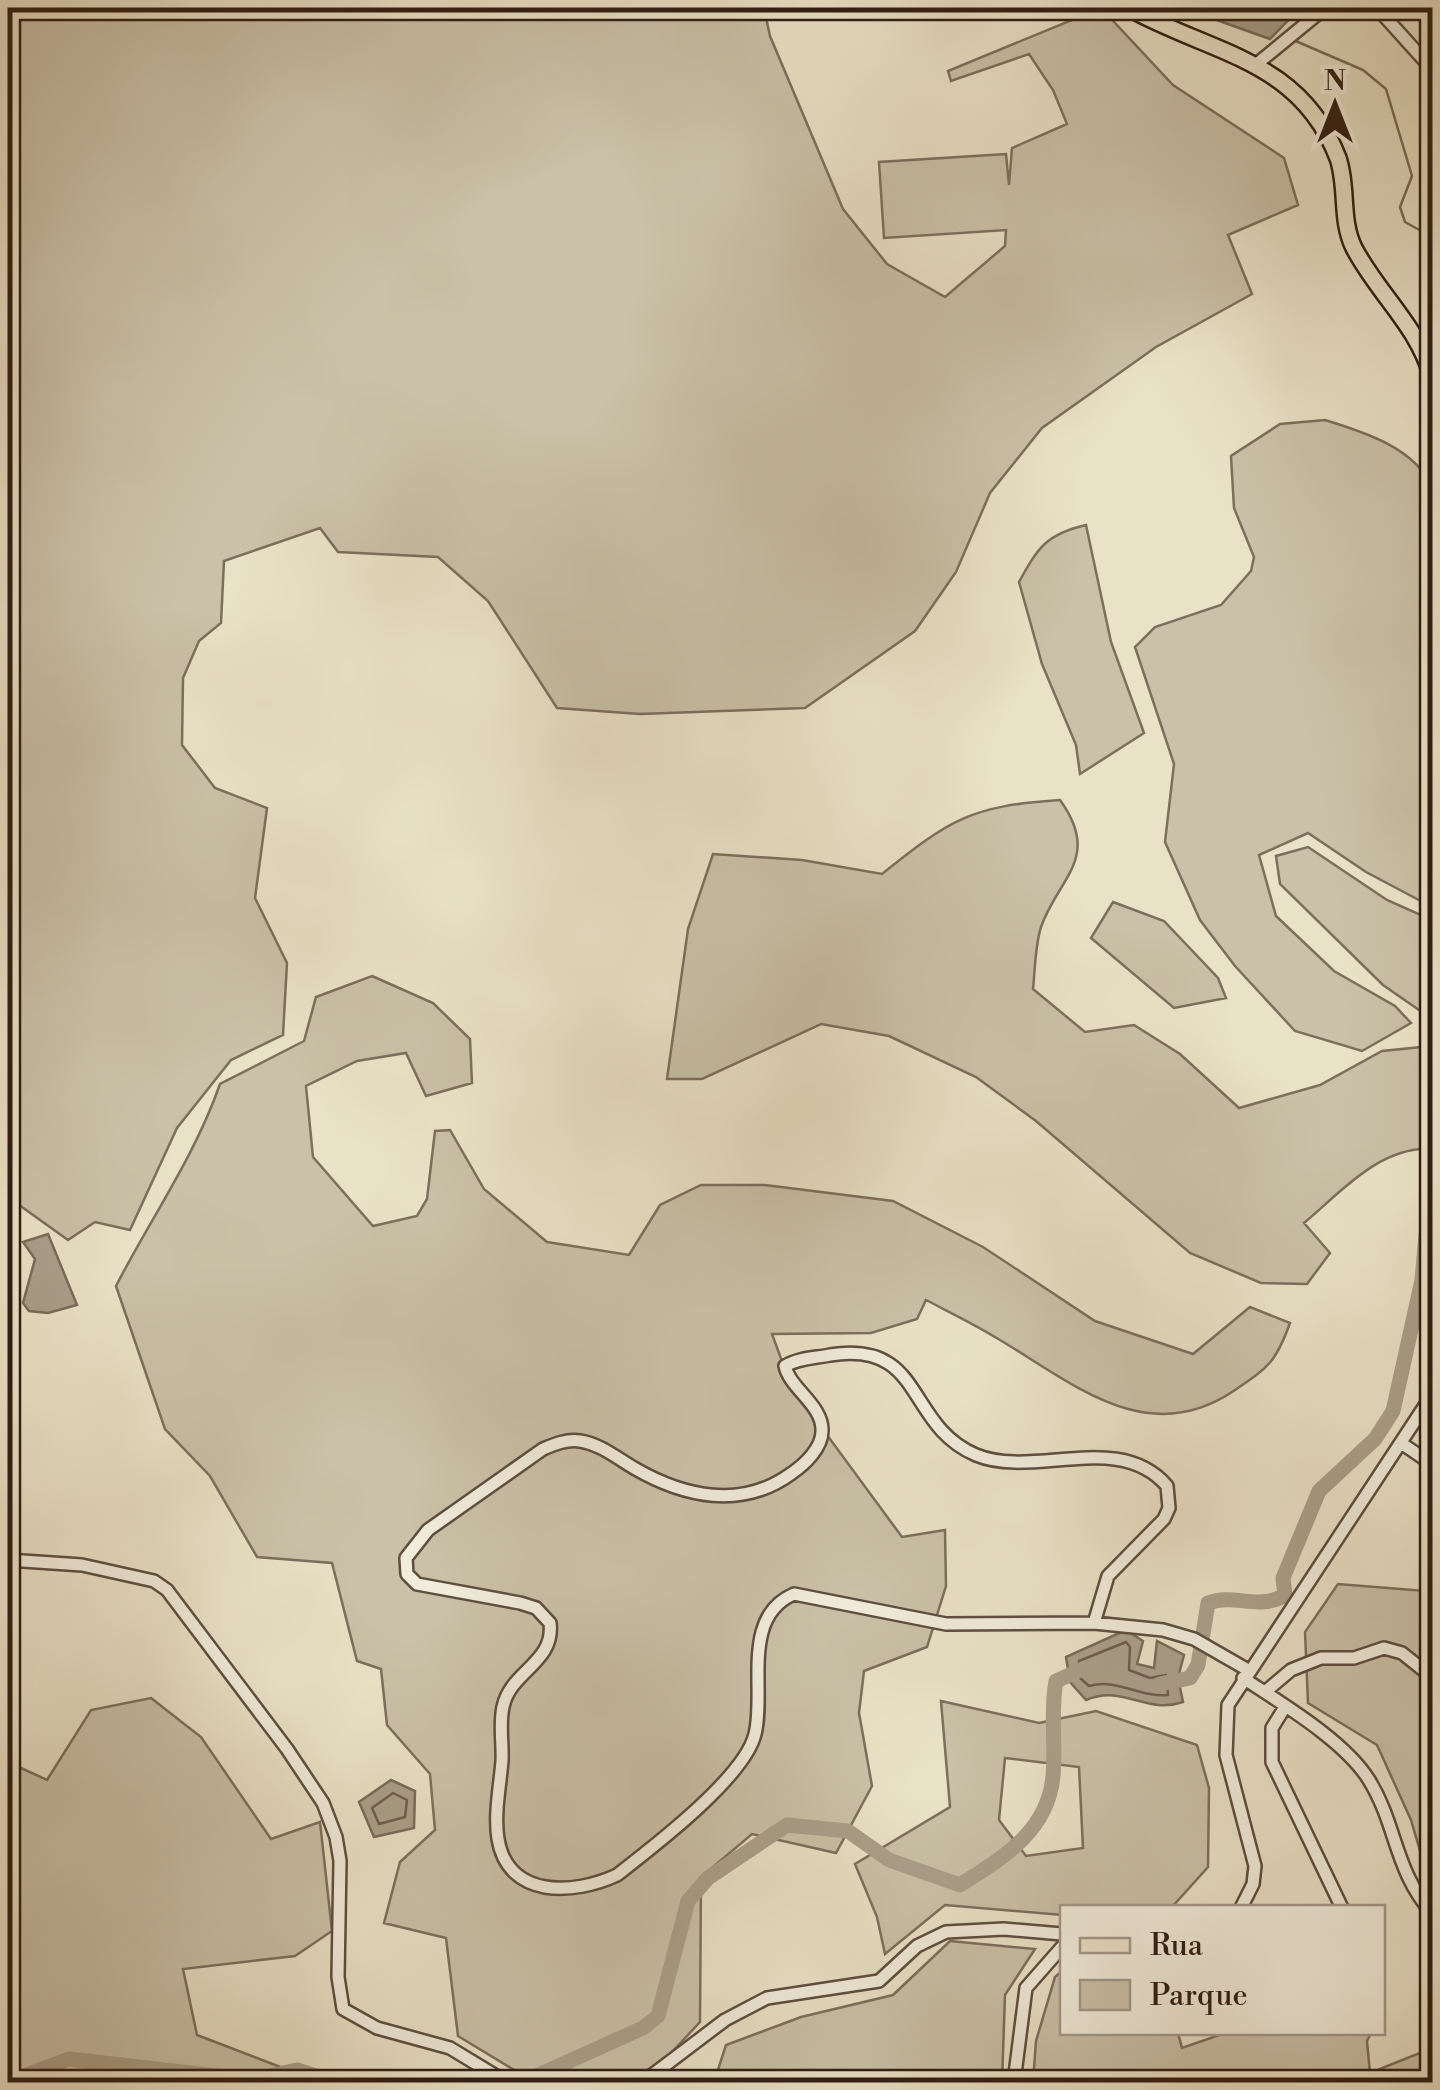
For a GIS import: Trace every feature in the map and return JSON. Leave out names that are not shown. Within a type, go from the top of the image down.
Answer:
[{"type":"main road","points":[[1129,8],[1258,63],[1290,88],[1320,123],[1338,160],[1353,246],[1411,326],[1432,377]]},
{"type":"street","points":[[1258,63],[1324,8]]},
{"type":"street","points":[[1376,8],[1432,70]]},
{"type":"street","points":[[1094,1623],[1108,1576],[1170,1508],[1167,1486],[1148,1471],[1091,1458],[1018,1463],[975,1454],[936,1425],[896,1366],[861,1352],[786,1366],[822,1431],[801,1466],[768,1488],[726,1496],[686,1492],[659,1482],[598,1446],[582,1441],[560,1442],[543,1449],[428,1530],[408,1552],[405,1566],[410,1580],[417,1584],[520,1603],[536,1608],[550,1623],[545,1653],[514,1684],[502,1708],[497,1823],[504,1858],[525,1882],[546,1888],[595,1886],[617,1875],[740,1766],[756,1733],[760,1641],[779,1604],[789,1595],[800,1593],[958,1625],[1094,1623],[1163,1630],[1194,1638],[1211,1647],[1356,1764],[1370,1782],[1404,1875],[1432,1912]]},
{"type":"street","points":[[8,1370],[8,1413]]},
{"type":"street","points":[[1242,1905],[1253,1884],[1255,1866],[1226,1755],[1228,1704],[1432,1394]]},
{"type":"street","points":[[1401,1443],[1432,1464]]},
{"type":"street","points":[[8,1560],[135,1573],[167,1590],[287,1748],[330,1820],[340,1862],[338,1977],[343,2010],[358,2022],[450,2048],[506,2082]]},
{"type":"street","points":[[1265,1692],[1290,1670],[1321,1658],[1354,1658],[1384,1648],[1402,1654],[1432,1677]]},
{"type":"street","points":[[1285,1706],[1272,1728],[1272,1762],[1341,1905]]},
{"type":"street","points":[[643,2082],[724,2020],[756,2003],[782,1994],[879,1981],[917,1946],[946,1932],[1004,1929],[1060,1934]]},
{"type":"street","points":[[1014,2082],[1026,1988],[1060,1949]]},
{"type":"green space","points":[[8,8],[764,8],[770,36],[843,209],[887,264],[945,297],[1005,246],[1006,230],[884,238],[879,162],[1006,154],[1009,185],[1012,148],[1067,124],[1053,90],[1029,54],[951,81],[948,71],[1101,8],[1173,85],[1284,158],[1298,205],[1228,235],[1252,294],[1156,347],[1042,428],[990,493],[956,572],[915,631],[805,708],[640,714],[557,708],[488,601],[438,557],[338,552],[320,528],[224,561],[221,623],[199,641],[183,678],[182,745],[215,788],[267,808],[255,898],[287,963],[283,1035],[231,1060],[177,1128],[130,1230],[95,1222],[68,1240],[8,1197]]},
{"type":"green space","points":[[1325,420],[1387,443],[1414,462],[1432,487],[1432,907],[1366,872],[1308,833],[1259,855],[1276,916],[1334,971],[1395,1006],[1411,1023],[1362,1051],[1295,1031],[1235,966],[1200,920],[1165,842],[1174,764],[1135,647],[1155,627],[1221,605],[1251,571],[1254,557],[1234,508],[1231,456],[1280,424]]},
{"type":"green space","points":[[1086,525],[1111,642],[1144,733],[1080,774],[1076,745],[1042,664],[1019,582],[1045,544]]},
{"type":"green space","points":[[1060,800],[1072,820],[1077,853],[1041,927],[1033,989],[1085,1032],[1134,1025],[1180,1054],[1239,1108],[1320,1085],[1382,1051],[1432,1046],[1432,1149],[1413,1150],[1378,1163],[1304,1223],[1330,1253],[1307,1284],[1261,1283],[1190,1253],[1036,1121],[976,1077],[889,1036],[821,1024],[702,1079],[667,1079],[688,929],[713,854],[802,860],[882,874],[926,840],[963,819],[1004,806]]},
{"type":"green space","points":[[1308,847],[1387,900],[1432,920],[1432,1019],[1383,985],[1280,884],[1276,856]]},
{"type":"green space","points":[[1113,902],[1164,921],[1218,978],[1226,998],[1174,1008],[1091,938]]},
{"type":"green space","points":[[372,976],[433,1003],[470,1039],[472,1083],[426,1096],[406,1053],[357,1061],[306,1086],[313,1157],[373,1226],[417,1216],[427,1199],[435,1131],[450,1130],[484,1189],[547,1242],[629,1255],[660,1205],[701,1185],[765,1185],[893,1201],[983,1247],[1095,1321],[1193,1354],[1250,1307],[1290,1323],[1275,1355],[1256,1375],[1203,1407],[1172,1414],[1142,1412],[1084,1391],[926,1300],[917,1319],[871,1333],[772,1334],[791,1386],[902,1537],[945,1530],[946,1586],[927,1647],[864,1671],[859,1713],[872,1786],[836,1853],[752,1834],[701,1877],[700,2022],[644,2082],[534,2082],[458,2036],[446,1938],[384,1923],[400,1862],[435,1830],[430,1774],[387,1725],[381,1669],[357,1661],[332,1563],[257,1557],[210,1476],[165,1429],[116,1286],[185,1162],[220,1084],[304,1041],[316,997]]},
{"type":"green space","points":[[1432,1578],[1432,1892],[1411,1820],[1377,1745],[1308,1703],[1305,1632],[1338,1584],[1425,1591]]},
{"type":"green space","points":[[151,1698],[201,1737],[271,1839],[320,1822],[332,1931],[295,1956],[183,1969],[197,2035],[283,2068],[286,2082],[8,2082],[8,1762],[47,1780],[91,1710]]},
{"type":"green space","points":[[941,1701],[1039,1723],[1096,1711],[1197,1745],[1209,1788],[1208,1867],[1174,1905],[1060,1905],[1060,1915],[945,1905],[885,1954],[877,1917],[855,1864],[950,1807]],"holes":[[[1005,1758],[1079,1767],[1083,1848],[1026,1856],[999,1820]]]},
{"type":"green space","points":[[950,1941],[1035,1949],[1005,1995],[1002,2082],[714,2082],[726,2045],[801,2017],[893,1995]]},
{"type":"green space","points":[[1060,1973],[1060,2035],[1179,2035],[1182,2048],[1219,2035],[1370,2035],[1370,2073],[1432,2048],[1432,2082],[1033,2082],[1036,2041],[1055,1977]]},
{"type":"water","points":[[1216,8],[1300,8],[1270,39],[1211,18]]},
{"type":"water","points":[[48,1234],[77,1305],[48,1313],[29,1311],[23,1303],[35,1259],[23,1242]]},
{"type":"water","points":[[1126,1630],[1143,1641],[1137,1664],[1154,1668],[1157,1641],[1184,1655],[1178,1678],[1183,1702],[1158,1705],[1112,1695],[1086,1700],[1070,1682],[1066,1657]]},
{"type":"water","points":[[391,1780],[415,1791],[414,1828],[374,1837],[359,1802]]},
{"type":"waterway","points":[[1291,39],[1363,70],[1386,89],[1412,176],[1400,207],[1405,222],[1432,237]]},
{"type":"waterway","points":[[1160,1684],[1190,1678],[1198,1665],[1208,1603],[1266,1602],[1285,1595],[1283,1578],[1319,1491],[1375,1439],[1393,1411],[1422,1280],[1426,1235],[1432,1225]]},
{"type":"waterway","points":[[523,2082],[643,2028],[658,2016],[688,1901],[708,1878],[787,1825],[848,1831],[889,1860],[960,1885],[1007,1853],[1032,1828],[1049,1796],[1054,1764],[1056,1681],[1085,1668]]},
{"type":"waterway","points":[[8,2082],[69,2059],[251,2080],[297,2070],[334,2082]]}]
